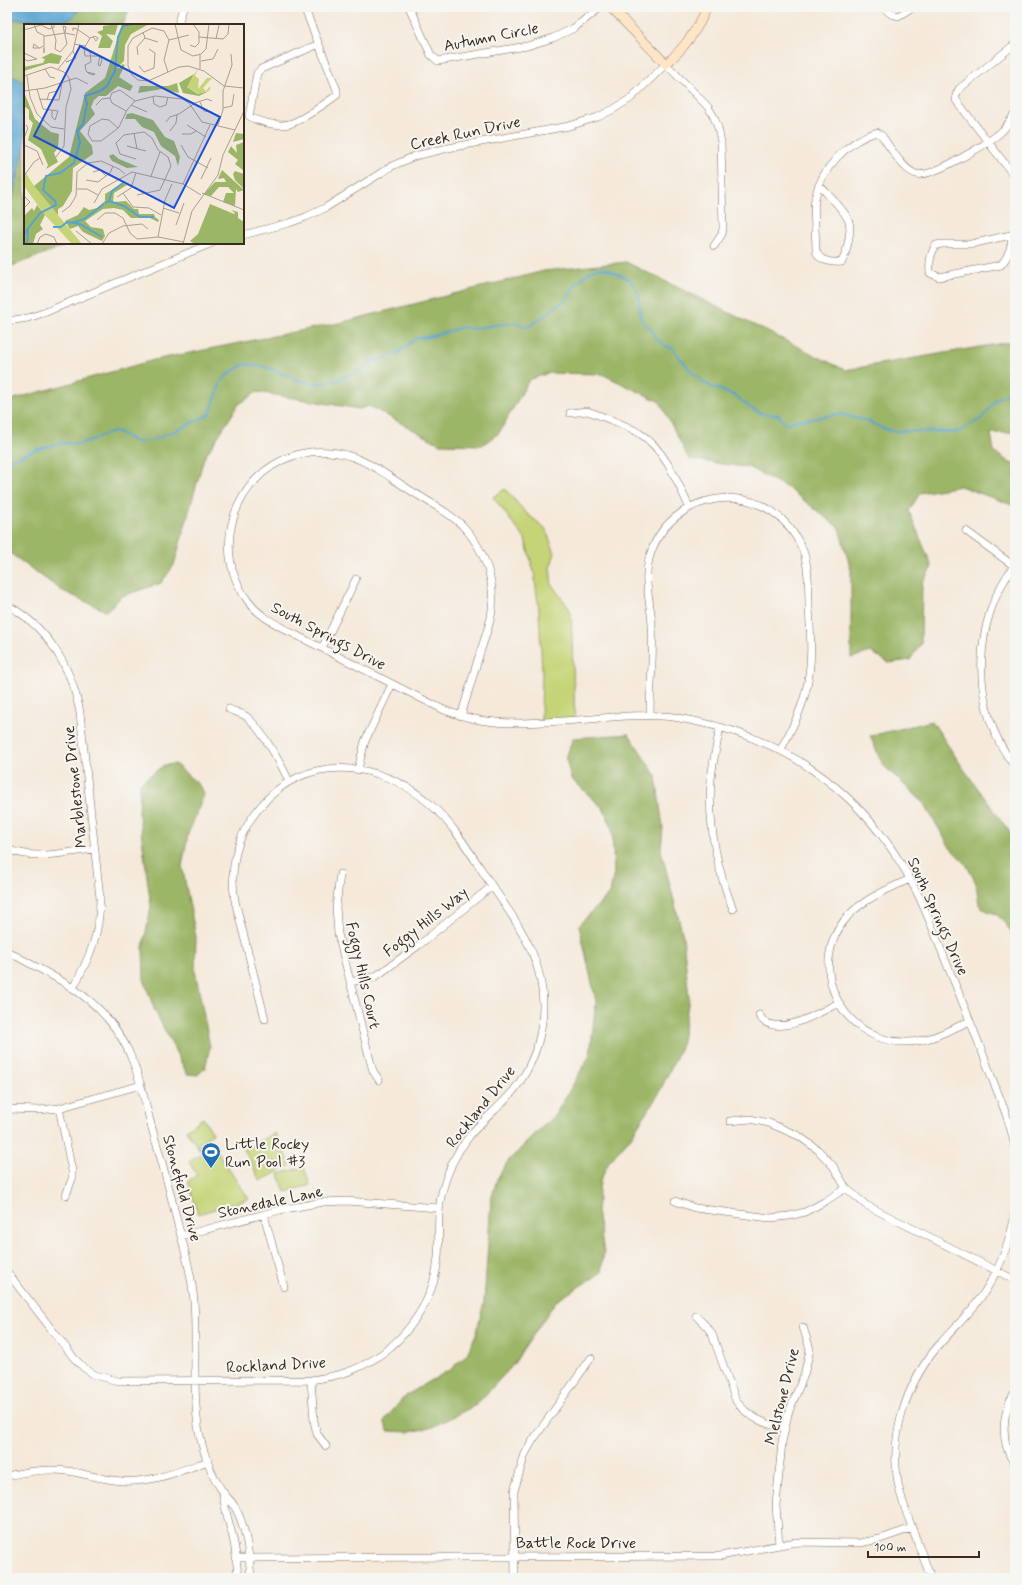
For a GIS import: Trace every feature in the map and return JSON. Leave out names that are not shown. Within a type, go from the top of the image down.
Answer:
[{"type":"street","points":[[178,24],[183,7]]},
{"type":"street","points":[[304,7],[319,44],[337,90],[337,95],[288,124],[272,123],[254,119],[249,116],[257,73],[261,69],[319,44]]},
{"type":"street","name":"Autumn Circle","points":[[409,7],[431,55],[438,61],[527,46],[553,38],[574,28],[601,7]]},
{"type":"street","points":[[610,7],[708,107],[718,128],[721,142],[723,228],[722,234],[714,246]]},
{"type":"street","points":[[666,64],[682,49],[693,34],[707,7]]},
{"type":"street","points":[[883,7],[891,14],[898,16],[912,7]]},
{"type":"street","points":[[1015,44],[959,89],[956,95],[956,100],[1015,177]]},
{"type":"street","name":"Creek Run Drive","points":[[244,235],[289,224],[306,217],[325,208],[392,166],[415,156],[448,148],[569,126],[598,117],[631,98],[666,64]]},
{"type":"street","points":[[820,186],[849,222],[850,231],[842,262],[821,259],[817,256],[815,198],[826,171],[832,161],[855,143],[870,134],[877,132],[882,136],[908,170],[917,175],[925,175],[959,160],[988,141],[1001,131],[1015,114]]},
{"type":"street","points":[[1014,234],[1009,251],[1001,265],[939,277],[930,273],[929,265],[932,251],[936,246],[942,244],[970,244],[1014,234]]},
{"type":"street","points":[[7,321],[23,319],[46,312],[207,244]]},
{"type":"street","points":[[570,413],[587,411],[631,429],[646,437],[662,455],[690,507]]},
{"type":"street","name":"South Springs Drive","points":[[461,716],[492,610],[493,594],[491,580],[481,551],[468,532],[454,518],[389,476],[353,457],[339,453],[305,453],[287,458],[269,468],[256,478],[244,493],[236,508],[231,526],[229,544],[230,561],[235,577],[243,593],[253,607],[266,619],[444,710],[461,716],[485,721],[520,723],[663,716],[720,727],[740,733],[781,750],[820,775],[856,806],[887,842],[910,879],[918,896],[970,1021],[1007,1116],[1015,1148]]},
{"type":"street","points":[[650,716],[652,626],[646,583],[648,559],[653,547],[663,530],[673,519],[690,507],[708,500],[722,499],[740,500],[756,504],[769,510],[784,522],[796,537],[803,550],[808,576],[811,646],[810,668],[800,711],[781,750]]},
{"type":"street","points":[[966,531],[1014,566],[997,596],[989,618],[984,637],[982,664],[984,692],[990,718],[999,741],[1015,766]]},
{"type":"street","points":[[322,648],[356,579]]},
{"type":"street","name":"Marblestone Drive","points":[[7,604],[31,621],[49,640],[64,663],[74,684],[80,713],[100,898],[99,924],[91,954],[73,988]]},
{"type":"street","points":[[358,769],[365,741],[392,684]]},
{"type":"street","points":[[229,709],[245,716],[251,721],[268,744],[289,780]]},
{"type":"street","points":[[720,727],[711,778],[712,824],[717,860],[733,909]]},
{"type":"street","name":"Rockland Drive","points":[[7,1272],[74,1358],[91,1372],[102,1377],[118,1381],[311,1380],[334,1376],[364,1365],[389,1348],[410,1326],[425,1303],[434,1278],[438,1256],[438,1208],[445,1180],[457,1154],[468,1137],[480,1123],[506,1099],[522,1079],[535,1054],[542,1025],[543,991],[535,957],[524,933],[492,886],[449,824],[429,803],[413,791],[397,782],[373,772],[358,769],[331,769],[318,771],[289,780],[268,797],[251,818],[239,842],[233,867],[235,901],[264,1019]]},
{"type":"street","points":[[7,850],[34,856],[95,849]]},
{"type":"street","name":"Foggy Hills Court","points":[[340,874],[337,895],[336,921],[370,1060],[379,1080]]},
{"type":"street","points":[[910,879],[863,903],[848,916],[839,929],[831,951],[829,967],[831,985],[838,1003],[857,1026],[875,1036],[889,1041],[904,1042],[923,1040],[970,1021]]},
{"type":"street","name":"Foggy Hills Way","points":[[350,982],[374,976],[382,972],[419,945],[492,886]]},
{"type":"street","name":"Stonefield Drive","points":[[7,951],[73,988],[97,1006],[117,1029],[132,1056],[190,1272],[194,1299],[198,1426],[208,1461],[223,1492],[232,1502],[240,1518],[249,1557],[251,1578]]},
{"type":"street","points":[[759,1015],[761,1018],[770,1023],[789,1024],[810,1018],[838,1003]]},
{"type":"street","points":[[7,1110],[39,1110],[59,1108],[141,1085]]},
{"type":"street","points":[[59,1108],[72,1171],[72,1179],[66,1195]]},
{"type":"street","points":[[730,1122],[750,1119],[756,1120],[774,1125],[799,1136],[818,1150],[833,1166],[846,1188],[866,1205],[1015,1280]]},
{"type":"street","points":[[675,1200],[695,1208],[770,1218],[789,1216],[805,1212],[846,1188]]},
{"type":"street","name":"Stonedale Lane","points":[[181,1236],[311,1203],[335,1201],[438,1208]]},
{"type":"street","points":[[931,1578],[900,1491],[896,1464],[898,1434],[904,1406],[914,1381],[925,1362],[976,1304],[996,1270],[1007,1244],[1015,1213]]},
{"type":"street","points":[[264,1215],[284,1287]]},
{"type":"street","points":[[696,1316],[712,1334],[732,1393],[739,1406],[751,1417],[785,1428]]},
{"type":"street","name":"Melstone Drive","points":[[779,1545],[776,1505],[785,1428],[793,1399],[804,1375],[810,1354],[810,1348],[803,1327]]},
{"type":"street","points":[[515,1578],[514,1491],[525,1454],[533,1440],[591,1358]]},
{"type":"street","points":[[311,1380],[314,1421],[317,1434],[326,1446]]},
{"type":"street","points":[[1015,1392],[1006,1411],[1004,1430],[1008,1450],[1015,1465]]},
{"type":"street","points":[[7,1476],[29,1471],[53,1470],[68,1471],[108,1480],[137,1481],[166,1476],[208,1461]]},
{"type":"street","name":"Stonefield Drive","points":[[223,1492],[224,1506],[231,1528],[237,1558],[238,1578]]},
{"type":"street","name":"Battle Rock Drive","points":[[237,1558],[720,1556],[796,1542],[860,1542],[880,1539],[912,1528]]},
{"type":"green space","points":[[79,7],[130,7],[123,24],[24,24],[24,82],[9,78],[7,81],[7,19],[64,23],[79,9]]},
{"type":"green space","points":[[24,150],[24,244],[69,244],[7,268],[7,220]]},
{"type":"green space","points":[[626,262],[845,370],[1015,341],[1015,433],[991,433],[994,452],[1012,464],[1015,464],[1015,506],[960,486],[920,493],[909,511],[932,567],[922,583],[921,643],[910,660],[889,663],[871,652],[851,658],[851,570],[839,528],[788,488],[750,468],[689,459],[660,402],[602,374],[548,373],[529,380],[499,433],[482,445],[440,444],[369,406],[360,409],[257,392],[239,404],[204,458],[174,565],[161,583],[122,596],[106,611],[61,590],[7,551],[7,401],[154,360],[339,323],[544,271]]},
{"type":"green space","points":[[505,489],[526,513],[545,528],[555,553],[550,568],[552,585],[571,611],[575,720],[541,722],[542,671],[539,610],[534,572],[525,539],[493,497]]},
{"type":"green space","points":[[932,721],[963,768],[1015,841],[1015,945],[1011,931],[997,914],[987,911],[979,905],[976,883],[966,864],[951,849],[923,802],[883,765],[870,736]]},
{"type":"green space","points":[[629,734],[656,776],[663,828],[661,850],[683,936],[689,998],[681,1047],[658,1095],[630,1138],[609,1162],[600,1181],[597,1211],[604,1252],[601,1273],[556,1301],[513,1365],[476,1405],[430,1428],[409,1432],[388,1431],[384,1421],[405,1396],[451,1369],[467,1354],[476,1334],[484,1302],[491,1200],[497,1179],[508,1161],[557,1112],[590,1055],[596,1001],[579,925],[610,893],[614,872],[612,827],[603,808],[571,779],[566,758],[573,738]]},
{"type":"green space","points":[[175,764],[199,785],[204,795],[188,834],[182,866],[196,937],[195,970],[210,1047],[205,1068],[198,1075],[187,1074],[154,1009],[144,979],[143,948],[151,907],[139,815],[140,783],[164,765]]},
{"type":"green space","name":"Little Rocky Run Pool #3","points":[[203,1118],[213,1133],[198,1144],[204,1153],[207,1151],[211,1157],[218,1152],[249,1199],[198,1214],[188,1181],[197,1175],[189,1162],[202,1153],[186,1130]]},
{"type":"green space","points":[[275,1133],[291,1165],[260,1181],[244,1149]]},
{"type":"green space","points":[[304,1167],[310,1185],[285,1192],[279,1174]]},
{"type":"water","points":[[7,7],[79,7],[76,14],[71,19],[51,23],[24,19],[8,19]]},
{"type":"water","points":[[14,77],[24,82],[24,150],[7,220],[7,81],[9,78]]},
{"type":"waterway","points":[[7,461],[38,449],[63,443],[79,444],[116,431],[138,442],[144,442],[163,436],[210,414],[221,382],[232,371],[245,364],[265,367],[302,381],[315,384],[334,381],[355,374],[372,362],[398,353],[415,339],[433,336],[463,327],[471,329],[516,323],[526,327],[530,326],[567,299],[576,284],[589,272],[598,268],[607,269],[629,279],[639,294],[640,315],[643,322],[653,331],[656,339],[672,348],[692,372],[704,383],[736,396],[752,409],[763,414],[779,415],[784,423],[787,424],[796,420],[839,414],[864,420],[890,431],[954,432],[960,431],[981,419],[997,399],[1015,389]]},
{"type":"place","name":"Little Rocky Run Pool #3","points":[[211,1169]]}]
